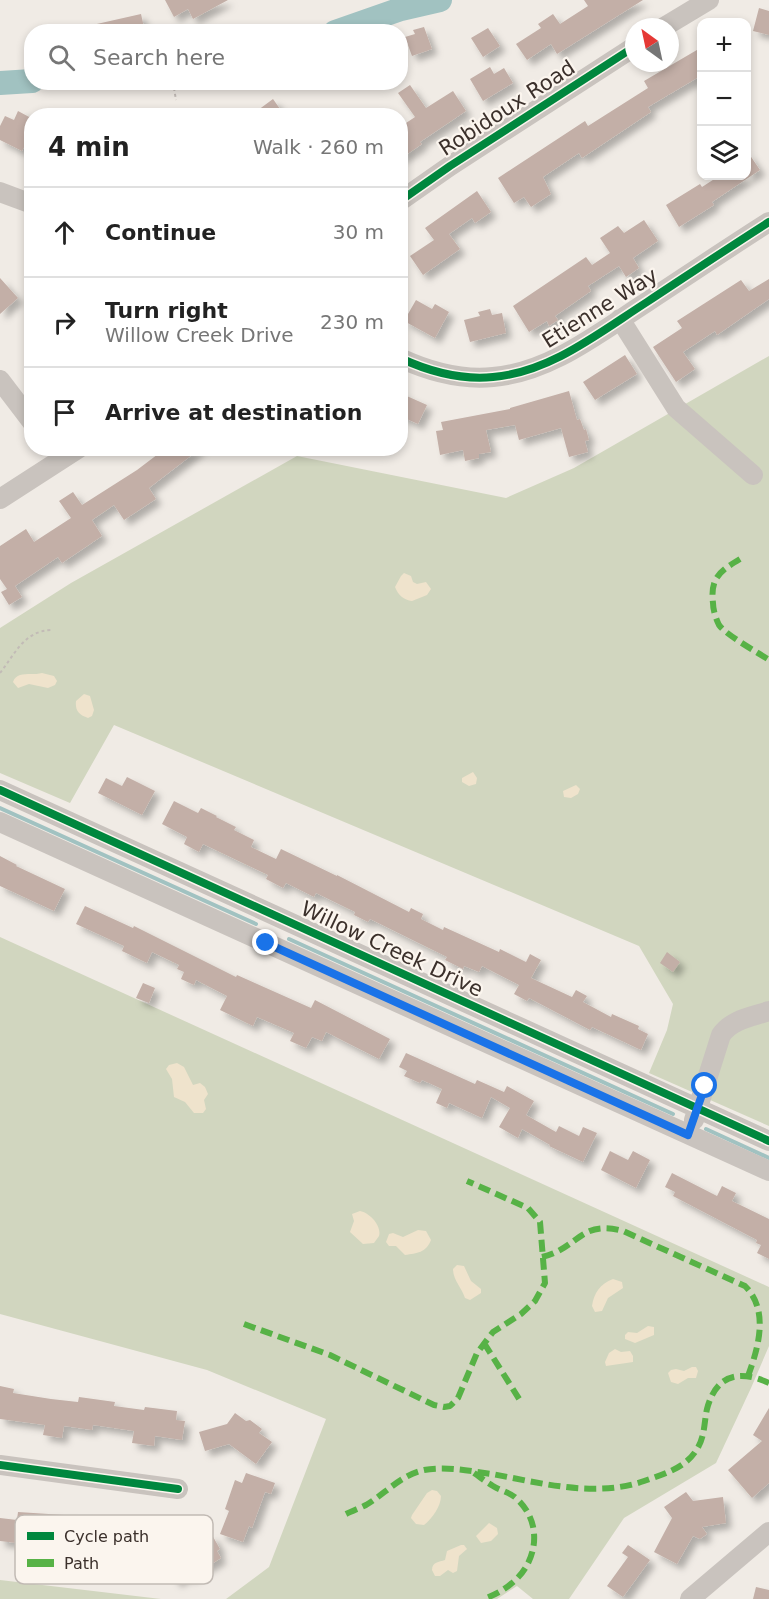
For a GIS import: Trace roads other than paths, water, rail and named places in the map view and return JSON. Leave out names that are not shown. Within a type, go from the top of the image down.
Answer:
[{"type":"street","points":[[679,18],[709,0]]},
{"type":"street","name":"Robidoux Road","points":[[408,195],[625,53]]},
{"type":"street","points":[[0,192],[24,201]]},
{"type":"street","name":"Etienne Way","points":[[408,362],[443,373],[465,377],[493,377],[523,371],[550,362],[769,222]]},
{"type":"street","points":[[620,319],[676,408],[753,475]]},
{"type":"street","points":[[0,381],[24,412]]},
{"type":"street","points":[[0,499],[53,456]]},
{"type":"street","name":"Willow Creek Drive","points":[[0,789],[769,1141]]},
{"type":"street","points":[[0,822],[769,1171]]},
{"type":"street","points":[[266,943],[277,916]]},
{"type":"street","points":[[688,1135],[721,1035],[733,1023],[769,1011]]},
{"type":"street","points":[[0,1465],[178,1489]]},
{"type":"street","points":[[690,1599],[769,1532]]},
{"type":"waterway","points":[[358,24],[401,9],[440,0]]},
{"type":"waterway","points":[[0,83],[24,82]]},
{"type":"waterway","points":[[0,808],[256,924]]},
{"type":"waterway","points":[[289,939],[673,1114]]},
{"type":"waterway","points":[[706,1129],[769,1158]]}]
